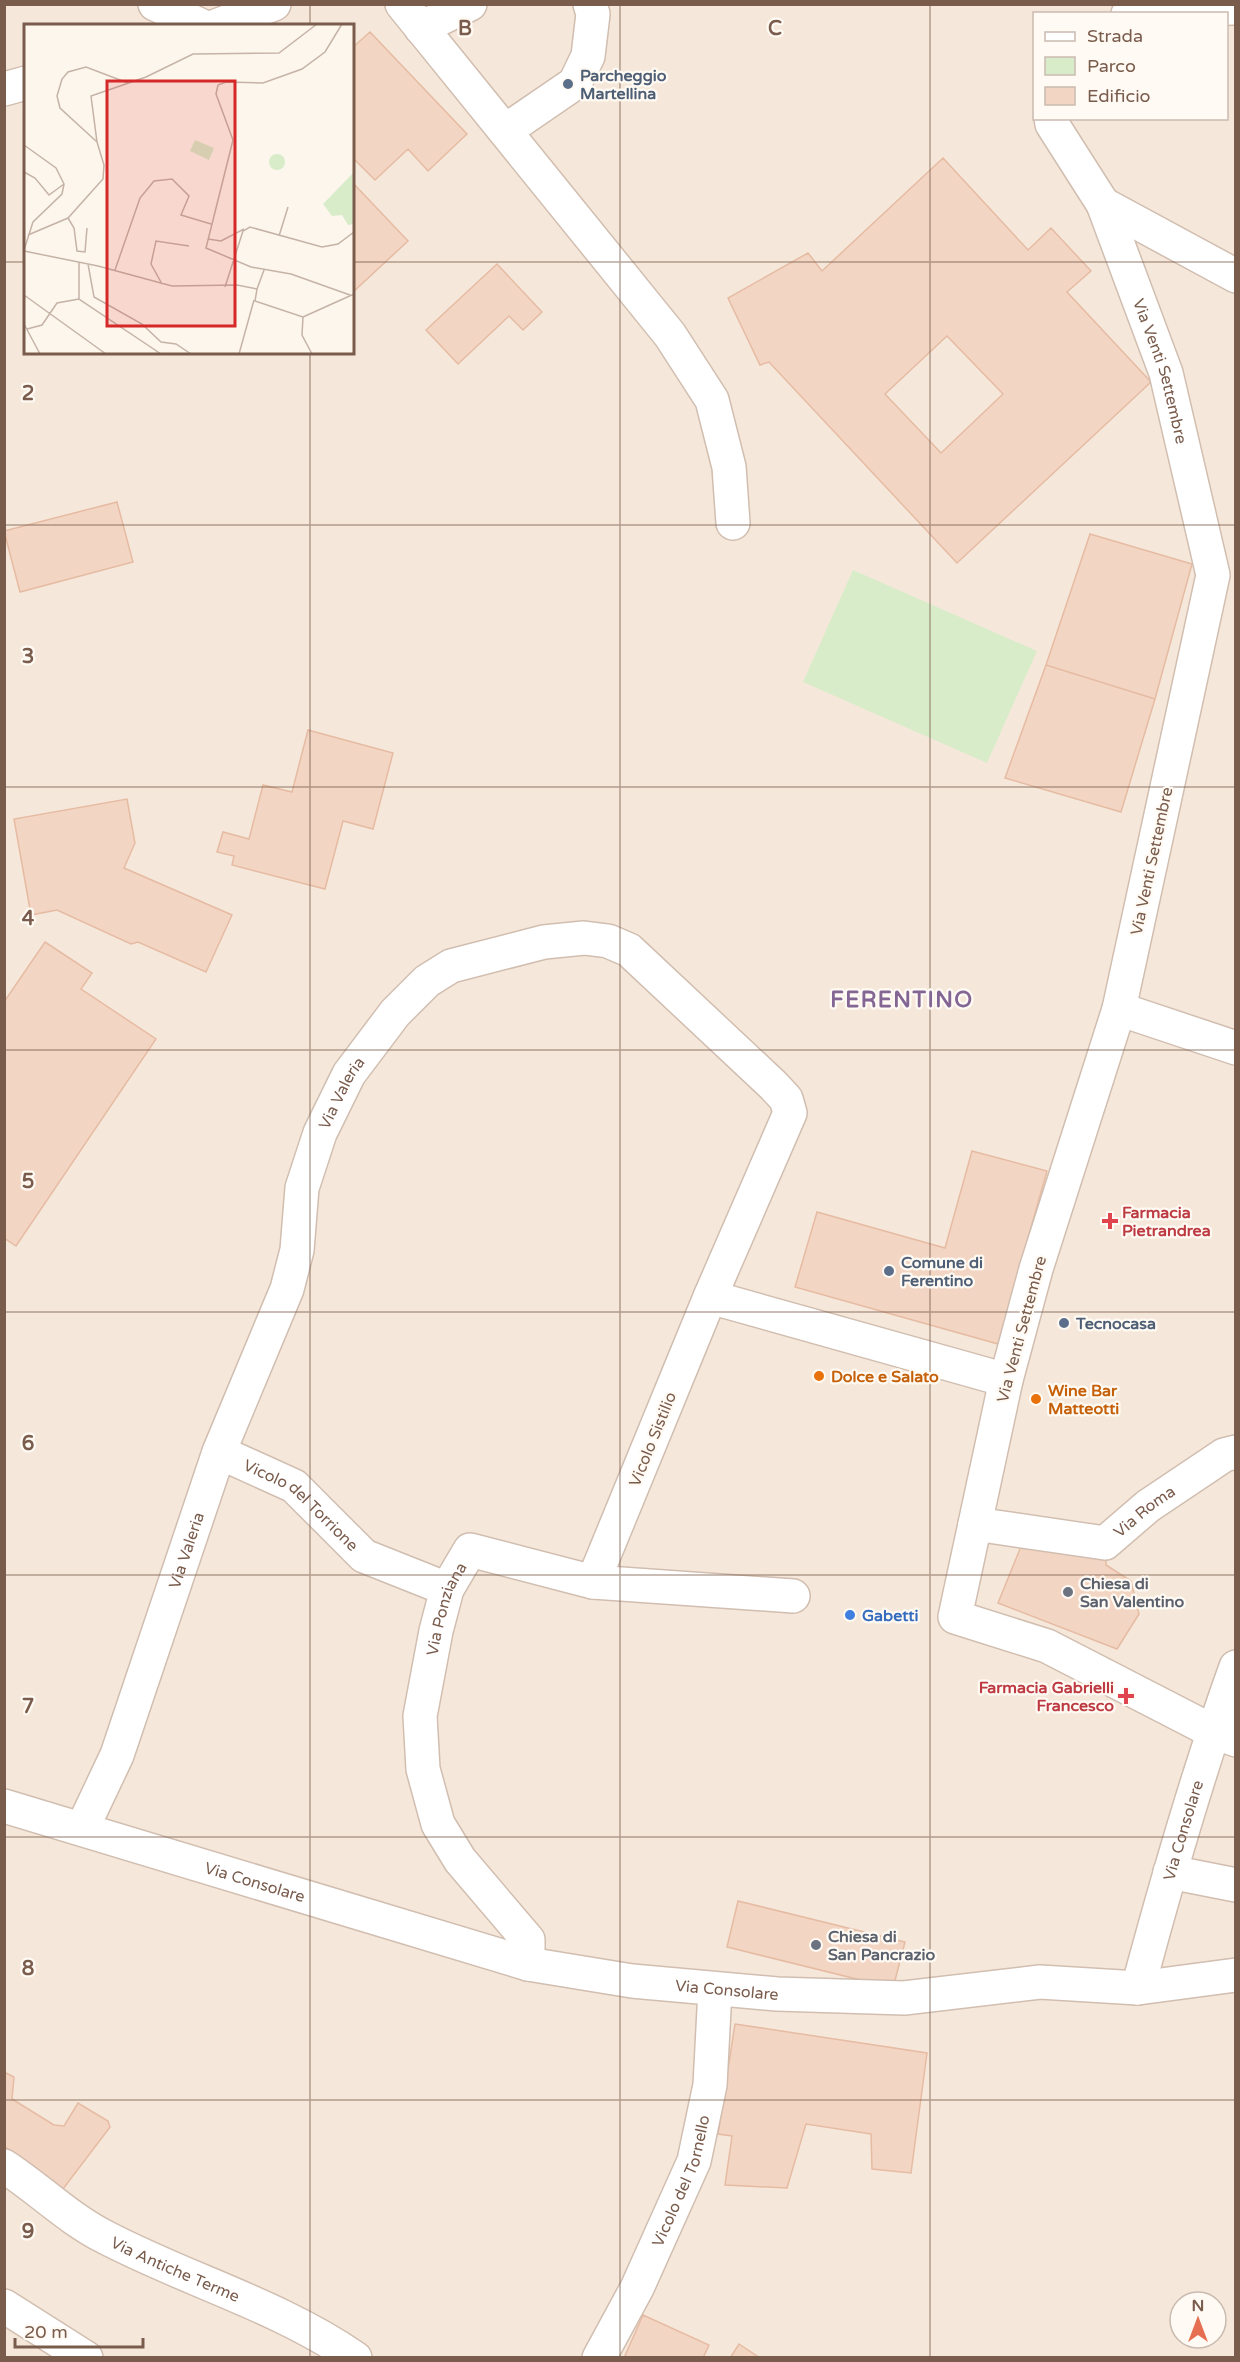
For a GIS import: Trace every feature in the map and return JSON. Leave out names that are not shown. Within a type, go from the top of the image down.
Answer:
[{"type":"street","points":[[155,4],[198,24]]},
{"type":"street","points":[[221,24],[274,4]]},
{"type":"street","points":[[470,4],[412,16],[670,335],[712,400],[729,467],[734,523]]},
{"type":"street","points":[[505,132],[574,83],[588,56],[593,14],[590,4]]},
{"type":"street","points":[[1136,12],[1147,9],[1236,8]]},
{"type":"street","points":[[4,89],[24,84]]},
{"type":"street","name":"Via Venti Settembre","points":[[1051,120],[1103,204],[1166,373],[1214,575],[1119,1009],[1036,1269],[1006,1380],[956,1617],[1047,1646],[1224,1736]]},
{"type":"street","points":[[1103,204],[1236,276]]},
{"type":"street","name":"Via Valeria","points":[[82,1829],[117,1755],[219,1452],[287,1289],[297,1250],[302,1188],[320,1133],[349,1074],[396,1013],[427,981],[451,966],[544,942],[584,938],[608,941],[629,950],[654,972],[786,1099],[790,1113],[710,1297]]},
{"type":"street","points":[[1119,1009],[1236,1048]]},
{"type":"street","points":[[710,1297],[1006,1380]]},
{"type":"street","name":"Vicolo Sistilio","points":[[593,1582],[710,1297]]},
{"type":"street","name":"Vicolo del Torrione","points":[[219,1452],[294,1486],[364,1556],[447,1589]]},
{"type":"street","name":"Via Roma","points":[[975,1524],[1105,1543],[1148,1506],[1224,1455],[1236,1452]]},
{"type":"street","name":"Via Ponziana","points":[[528,1964],[528,1940],[460,1860],[438,1824],[423,1769],[420,1716],[447,1589],[470,1550],[593,1582],[793,1596]]},
{"type":"street","name":"Via Consolare","points":[[4,1806],[528,1964],[632,1981],[715,1990],[904,1998],[1040,1982],[1138,1988],[1170,1872],[1224,1736],[1236,1667]]},
{"type":"street","points":[[1170,1872],[1236,1885]]},
{"type":"street","points":[[1138,1988],[1236,1975]]},
{"type":"street","name":"Vicolo del Tornello","points":[[599,2358],[637,2288],[694,2161],[710,2085],[715,1990]]},
{"type":"street","name":"Via Antiche Terme","points":[[4,2166],[101,2236],[293,2320],[355,2358]]},
{"type":"street","points":[[4,2306],[86,2358]]},
{"type":"shaded area","points":[[5,5],[1235,5],[1235,2357],[5,2357]]},
{"type":"green space","points":[[853,570],[1037,651],[987,763],[803,682]]},
{"type":"building","points":[[370,32],[467,134],[428,171],[408,149],[375,180],[354,159],[354,46]]},
{"type":"building","points":[[943,158],[1028,250],[1051,228],[1091,271],[1067,292],[1151,382],[957,563],[769,362],[760,365],[728,298],[808,253],[822,271]],"holes":[[[947,336],[1003,394],[941,453],[885,394]]]},
{"type":"building","points":[[354,184],[408,241],[354,291]]},
{"type":"building","points":[[497,264],[542,312],[523,330],[509,316],[458,364],[426,330]]},
{"type":"building","points":[[117,502],[133,562],[20,592],[4,531]]},
{"type":"building","points":[[1090,534],[1192,564],[1155,699],[1046,665]]},
{"type":"building","points":[[1046,665],[1155,699],[1121,812],[1005,778]]},
{"type":"building","points":[[308,730],[393,753],[373,829],[343,821],[325,889],[232,865],[234,856],[217,852],[223,832],[249,839],[263,785],[292,792]]},
{"type":"building","points":[[127,799],[135,843],[124,868],[232,915],[206,972],[138,942],[131,944],[57,910],[31,915],[14,819]]},
{"type":"building","points":[[45,942],[92,973],[81,989],[156,1039],[16,1246],[4,1238],[4,1002]]},
{"type":"building","points":[[972,1151],[1047,1171],[998,1344],[795,1287],[817,1212],[945,1248]]},
{"type":"building","name":"Chiesa di San Valentino","points":[[1022,1544],[1106,1554],[1106,1565],[1131,1581],[1139,1614],[1117,1649],[998,1603]]},
{"type":"building","name":"Chiesa di San Pancrazio","points":[[738,1901],[905,1942],[893,1988],[727,1947]]},
{"type":"building","points":[[735,2024],[927,2053],[911,2173],[872,2169],[871,2134],[806,2124],[787,2188],[725,2185],[732,2136],[718,2134]]},
{"type":"building","points":[[4,2072],[14,2077],[12,2099],[54,2125],[64,2126],[78,2103],[108,2121],[110,2127],[63,2189],[4,2146]]},
{"type":"building","points":[[643,2315],[709,2345],[703,2358],[624,2358]]},
{"type":"building","points":[[739,2344],[760,2358],[730,2358]]},
{"type":"place","name":"Parcheggio Martellina","points":[[568,84]]},
{"type":"place","name":"Farmacia Pietrandrea","points":[[1110,1221]]},
{"type":"place","name":"Comune di Ferentino","points":[[889,1271]]},
{"type":"place","name":"Tecnocasa","points":[[1064,1323]]},
{"type":"place","name":"Dolce e Salato","points":[[819,1376]]},
{"type":"place","name":"Wine Bar Matteotti","points":[[1036,1399]]},
{"type":"place","name":"Chiesa di San Valentino","points":[[1068,1592]]},
{"type":"place","name":"Gabetti","points":[[850,1615]]},
{"type":"place","name":"Farmacia Gabrielli Francesco","points":[[1126,1696]]},
{"type":"place","name":"Chiesa di San Pancrazio","points":[[816,1945]]},
{"type":"district","name":"FERENTINO","points":[[902,999]]}]
